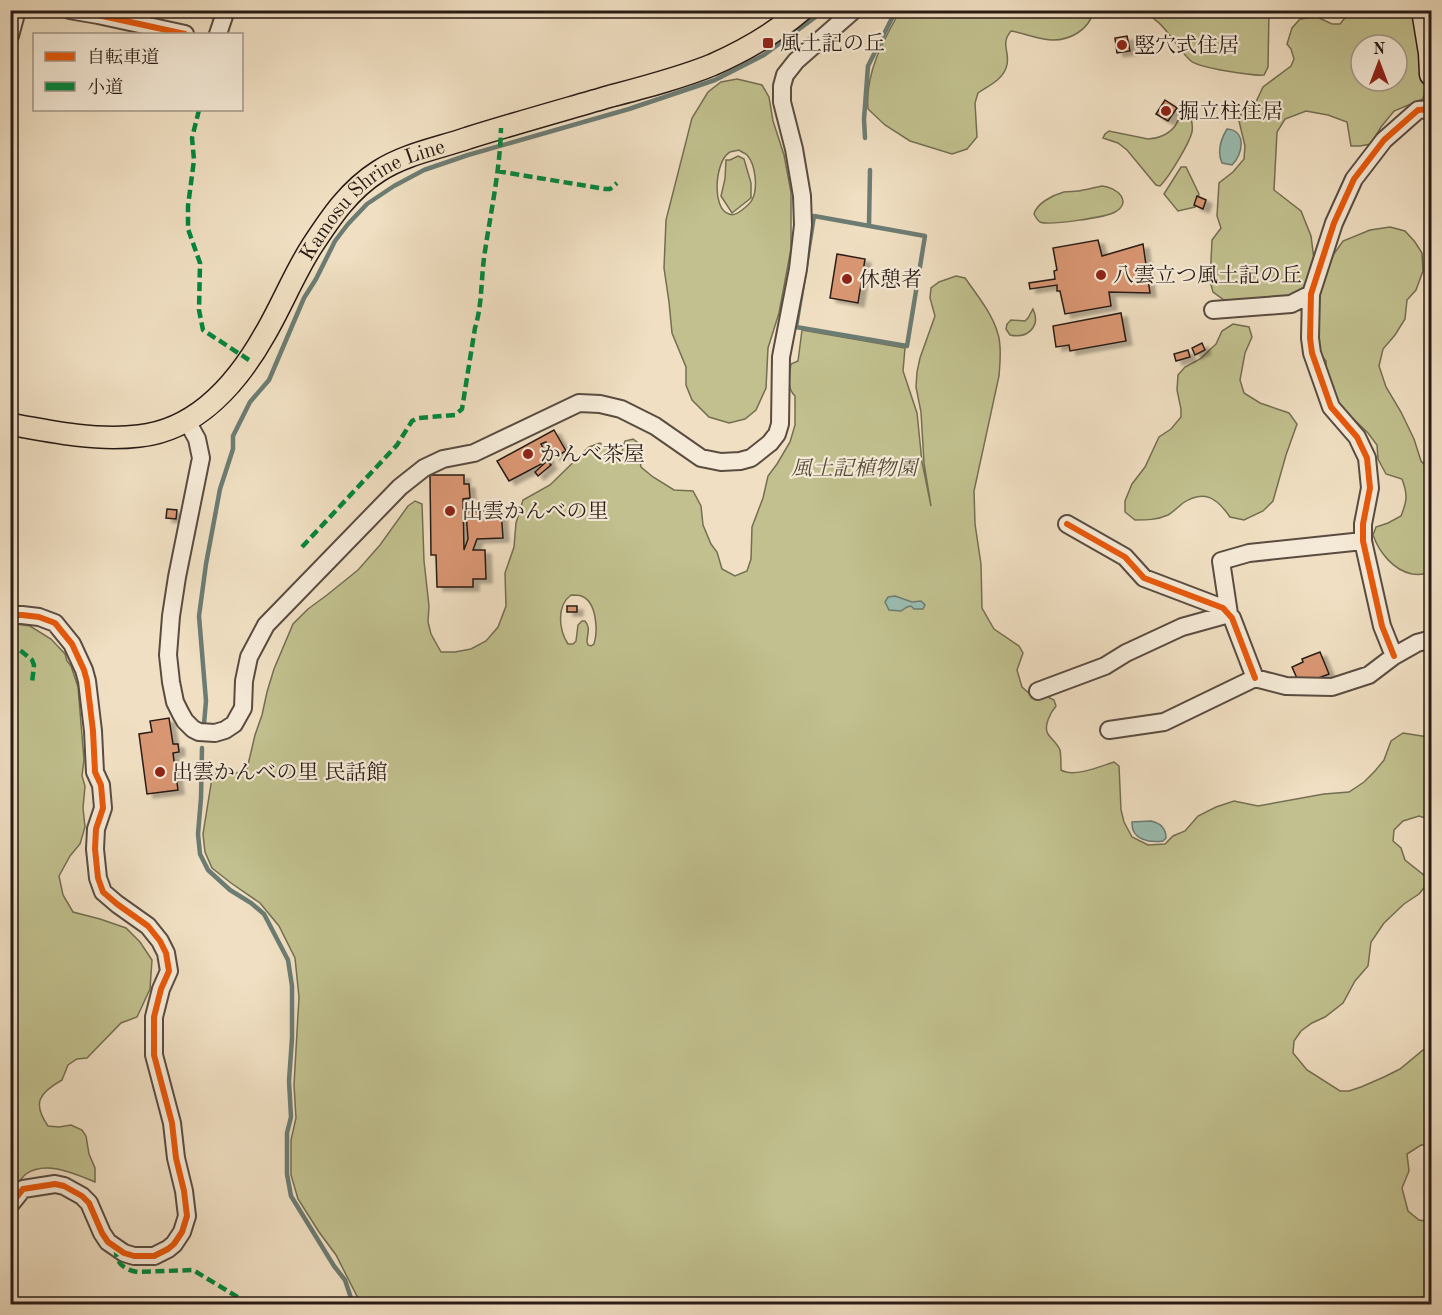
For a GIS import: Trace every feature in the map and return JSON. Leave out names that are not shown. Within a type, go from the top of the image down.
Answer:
[{"type":"highway","points":[[1424,10],[1431,53],[1431,74]]},
{"type":"main road","name":"Kamosu Shrine Line","points":[[10,424],[83,435],[117,437],[141,436],[166,430],[187,421],[208,406],[249,360],[266,333],[298,267],[335,211],[357,187],[378,172],[396,161],[669,80],[712,65],[758,42],[802,10]]},
{"type":"street","points":[[10,36],[17,10]]},
{"type":"street","points":[[69,10],[180,33]]},
{"type":"street","points":[[218,33],[226,10]]},
{"type":"street","points":[[187,421],[197,439],[201,458],[177,577],[168,655],[175,702],[185,721],[200,732],[215,733],[234,724],[243,708],[244,681],[249,657],[266,625],[392,495],[424,468],[443,459],[474,453],[579,404],[600,404],[621,409],[655,426],[701,458],[721,462],[751,458],[770,443],[777,434],[780,424],[781,357],[798,269],[803,225],[802,196],[794,149],[782,102],[784,75],[796,61],[854,10]]},
{"type":"street","points":[[1394,656],[1382,626],[1363,541],[1363,524],[1370,488],[1367,458],[1357,437],[1331,407],[1312,353],[1311,294],[1334,223],[1354,179],[1384,140],[1418,110],[1431,109]]},
{"type":"street","points":[[1213,310],[1291,304],[1311,294]]},
{"type":"street","points":[[1067,524],[1125,557],[1144,578],[1223,608],[1232,618],[1255,678]]},
{"type":"street","points":[[1228,614],[1221,561],[1249,553],[1363,541]]},
{"type":"street","points":[[1038,691],[1105,666],[1126,653],[1182,627],[1228,614]]},
{"type":"street","points":[[10,615],[39,617],[55,624],[72,644],[84,670],[93,731],[95,772],[101,785],[103,808],[96,829],[95,849],[98,878],[103,892],[148,926],[160,941],[166,954],[169,971],[161,989],[154,1017],[154,1055],[172,1123],[187,1216],[183,1232],[168,1249],[154,1256],[135,1256],[124,1253],[108,1242],[89,1203],[82,1196],[64,1186],[55,1184],[22,1189],[10,1205]]},
{"type":"street","points":[[1109,730],[1164,722],[1255,678],[1286,686],[1332,687],[1369,675],[1394,656],[1417,643],[1431,639]]},
{"type":"green space","points":[[900,11],[1104,11],[1093,12],[1083,29],[1059,40],[1037,38],[1011,31],[1006,41],[1008,58],[1004,72],[978,93],[975,103],[977,137],[967,149],[952,154],[910,141],[885,125],[868,109],[872,70]]},
{"type":"green space","points":[[1136,11],[1269,11],[1268,67],[1264,75],[1258,75],[1196,64],[1184,54],[1161,25],[1146,14]]},
{"type":"green space","points":[[1355,11],[1418,11],[1426,84],[1423,99],[1394,111],[1371,144],[1360,146],[1351,146],[1347,122],[1328,115],[1306,111],[1285,119],[1277,132],[1274,190],[1301,211],[1311,236],[1315,267],[1305,291],[1289,298],[1243,302],[1224,300],[1213,292],[1210,281],[1212,240],[1221,228],[1217,216],[1219,183],[1244,159],[1245,146],[1239,121],[1241,114],[1255,104],[1263,87],[1291,66],[1294,59],[1287,44],[1292,28],[1300,19],[1317,17],[1332,24],[1340,24],[1349,13]]},
{"type":"green space","points":[[737,79],[762,85],[769,97],[791,192],[791,249],[779,313],[768,348],[766,388],[756,410],[745,419],[729,423],[709,417],[692,400],[686,385],[686,367],[672,333],[664,268],[666,220],[692,118],[708,92],[721,82]],"holes":[[[739,150],[750,159],[755,177],[755,190],[749,204],[731,215],[723,210],[719,203],[718,174],[725,157],[730,152]]]},
{"type":"green space","points":[[1183,113],[1188,113],[1192,132],[1178,160],[1160,186],[1156,185],[1127,150],[1118,143],[1103,138],[1109,131],[1148,139],[1159,137],[1173,129]]},
{"type":"green space","points":[[738,156],[744,159],[751,183],[751,198],[732,213],[721,196],[726,160]]},
{"type":"green space","points":[[1181,167],[1186,167],[1199,194],[1195,207],[1178,211],[1164,194]]},
{"type":"green space","points":[[1102,186],[1113,189],[1123,200],[1123,204],[1115,212],[1054,223],[1040,222],[1034,214],[1042,203],[1055,195]]},
{"type":"green space","points":[[1390,227],[1405,231],[1422,253],[1423,271],[1416,290],[1407,300],[1405,319],[1383,349],[1379,366],[1386,387],[1414,439],[1421,461],[1431,471],[1431,573],[1424,574],[1412,574],[1399,569],[1383,554],[1373,535],[1376,527],[1401,516],[1406,498],[1404,485],[1402,479],[1386,474],[1378,459],[1377,445],[1335,401],[1326,378],[1326,361],[1316,341],[1321,286],[1331,258],[1343,241],[1370,230]]},
{"type":"green space","name":"風土記植物園","points":[[956,276],[965,278],[992,319],[1000,344],[999,376],[974,491],[975,524],[981,564],[982,608],[994,629],[1019,646],[1023,653],[1017,670],[1022,687],[1030,694],[1046,696],[1054,700],[1056,706],[1046,727],[1049,736],[1060,750],[1061,770],[1080,772],[1114,762],[1119,766],[1121,810],[1132,837],[1148,845],[1165,844],[1173,836],[1185,831],[1198,816],[1234,801],[1258,806],[1324,794],[1349,792],[1375,771],[1384,760],[1391,741],[1403,733],[1428,737],[1431,740],[1431,820],[1419,816],[1403,821],[1394,830],[1393,841],[1401,848],[1405,860],[1425,876],[1427,884],[1419,894],[1404,904],[1384,923],[1371,942],[1368,966],[1355,981],[1343,1003],[1301,1031],[1294,1041],[1293,1053],[1307,1070],[1340,1091],[1349,1091],[1400,1069],[1423,1050],[1431,1049],[1431,1145],[1421,1145],[1407,1154],[1409,1171],[1402,1188],[1408,1211],[1419,1220],[1431,1222],[1431,1304],[361,1304],[336,1255],[298,1199],[291,1175],[291,1140],[296,1118],[294,1085],[299,997],[295,958],[279,926],[260,903],[212,868],[205,852],[203,834],[212,778],[219,771],[234,774],[247,769],[274,669],[293,624],[308,609],[358,570],[380,545],[408,506],[415,501],[422,504],[424,561],[429,606],[428,622],[431,634],[441,652],[471,649],[486,641],[498,627],[506,606],[505,573],[514,547],[516,523],[523,500],[550,485],[589,447],[600,443],[616,455],[621,454],[625,441],[633,439],[637,442],[641,467],[674,490],[693,491],[701,506],[703,525],[717,552],[722,569],[735,576],[747,571],[751,559],[752,527],[763,498],[768,476],[790,442],[795,425],[795,396],[790,389],[789,377],[791,364],[798,361],[802,330],[905,348],[903,371],[917,413],[922,462],[931,506],[924,463],[921,412],[916,387],[920,358],[935,316],[930,298],[931,288],[939,282]],"holes":[[[571,595],[586,599],[593,610],[596,632],[594,644],[591,646],[587,642],[588,629],[585,621],[578,625],[576,641],[573,644],[568,644],[565,638],[560,618],[563,605]]]},
{"type":"green space","points":[[1033,309],[1035,321],[1031,330],[1022,335],[1010,335],[1006,329],[1007,324],[1011,320],[1025,321]]},
{"type":"green space","points":[[1233,324],[1249,327],[1252,337],[1245,353],[1240,380],[1244,393],[1260,403],[1289,413],[1297,424],[1273,501],[1263,511],[1244,520],[1230,517],[1220,505],[1204,496],[1183,503],[1164,517],[1135,520],[1125,512],[1125,501],[1159,437],[1171,429],[1181,417],[1177,390],[1178,375],[1185,367],[1200,359],[1216,344],[1222,331]]},
{"type":"green space","points":[[10,625],[30,626],[51,639],[65,654],[78,687],[84,760],[82,776],[85,786],[83,808],[85,827],[80,844],[59,876],[63,895],[73,912],[126,928],[140,942],[152,960],[150,989],[137,1017],[121,1023],[87,1058],[77,1059],[68,1065],[62,1080],[48,1089],[40,1099],[40,1111],[48,1126],[71,1125],[82,1130],[86,1136],[89,1154],[95,1168],[95,1182],[79,1175],[42,1168],[26,1174],[11,1193]]},
{"type":"water","points":[[1227,129],[1238,134],[1241,144],[1239,155],[1232,165],[1222,163],[1220,154],[1221,141]]},
{"type":"water","points":[[895,596],[912,602],[921,601],[925,605],[923,609],[914,609],[911,606],[901,611],[889,610],[885,602],[888,597]]},
{"type":"water","points":[[1151,821],[1164,829],[1166,838],[1163,841],[1147,841],[1135,833],[1132,822]]},
{"type":"building","name":"竪穴式住居","points":[[1127,36],[1130,51],[1117,53],[1115,38]]},
{"type":"building","name":"掘立柱住居","points":[[1165,100],[1177,108],[1168,121],[1156,114]]},
{"type":"building","points":[[1197,196],[1206,200],[1203,209],[1194,205]]},
{"type":"building","name":"八雲立つ風土記の丘","points":[[1098,240],[1102,256],[1143,244],[1150,293],[1109,292],[1111,306],[1065,314],[1057,285],[1030,289],[1029,283],[1055,279],[1054,271],[1057,270],[1053,248]]},
{"type":"building","name":"休憩者","points":[[837,254],[865,259],[858,303],[830,298]]},
{"type":"building","name":"八雲立つ風土記の丘","points":[[1121,313],[1126,341],[1070,351],[1069,345],[1056,347],[1053,326]]},
{"type":"building","points":[[1202,343],[1205,350],[1195,355],[1192,348]]},
{"type":"building","points":[[1188,350],[1190,357],[1176,361],[1174,354]]},
{"type":"building","name":"かんべ茶屋","points":[[554,430],[566,451],[555,457],[546,442],[541,444],[549,460],[509,481],[497,461]]},
{"type":"building","points":[[547,461],[551,465],[538,476],[535,472]]},
{"type":"building","points":[[430,475],[464,475],[464,484],[469,484],[470,498],[463,499],[464,550],[468,539],[466,512],[501,510],[503,538],[477,539],[473,550],[485,550],[486,579],[473,579],[473,587],[437,587],[436,555],[431,555]]},
{"type":"building","points":[[167,509],[177,510],[176,519],[166,518]]},
{"type":"building","points":[[567,606],[577,606],[577,612],[567,612]]},
{"type":"building","points":[[1320,652],[1329,674],[1300,685],[1292,667],[1303,662],[1302,659]]},
{"type":"building","name":"出雲かんべの里 民話館","points":[[169,718],[173,744],[178,744],[179,752],[173,753],[178,790],[147,794],[139,734],[152,732],[150,721]]},
{"type":"waterway","points":[[204,724],[206,701],[199,616],[220,489],[233,449],[233,436],[250,402],[269,380],[304,298],[335,241],[348,224],[367,204],[424,170],[468,155],[629,109],[715,80],[764,55],[825,10]]},
{"type":"waterway","points":[[865,138],[868,66],[896,10]]},
{"type":"waterway","points":[[869,225],[870,170]]},
{"type":"waterway","points":[[814,216],[925,236],[907,346],[796,327],[814,216]]},
{"type":"waterway","points":[[202,748],[198,834],[200,854],[208,870],[230,890],[264,914],[288,960],[292,986],[292,1038],[289,1081],[291,1117],[287,1133],[287,1174],[291,1196],[345,1280],[353,1304]]},
{"type":"marked path","points":[[199,111],[192,138],[194,160],[188,206],[188,229],[200,263],[199,310],[203,330],[249,360]]},
{"type":"marked path","points":[[302,547],[397,445],[412,421],[418,418],[455,415],[462,409],[479,311],[484,258],[499,161],[501,128]]},
{"type":"marked path","points":[[497,171],[605,189],[610,189],[617,183]]},
{"type":"marked path","points":[[10,642],[32,660],[34,665],[32,683]]},
{"type":"marked path","points":[[116,1248],[119,1262],[129,1270],[138,1272],[193,1270],[249,1304]]},
{"type":"cycle path","points":[[69,10],[180,33]]},
{"type":"cycle path","points":[[1394,656],[1382,626],[1363,541],[1363,524],[1370,488],[1367,458],[1357,437],[1331,407],[1312,353],[1311,294],[1334,223],[1354,179],[1384,140],[1418,110],[1432,109]]},
{"type":"cycle path","points":[[1067,524],[1125,557],[1144,578],[1223,608],[1232,618],[1255,678]]},
{"type":"cycle path","points":[[10,615],[39,617],[55,623],[72,644],[84,670],[93,731],[95,772],[101,785],[103,808],[96,829],[95,849],[98,878],[103,892],[148,926],[166,953],[169,971],[161,989],[154,1017],[154,1055],[172,1123],[187,1216],[182,1232],[168,1249],[154,1256],[134,1256],[124,1253],[108,1242],[89,1203],[82,1196],[64,1186],[55,1184],[23,1189],[10,1205]]},
{"type":"place","name":"風土記の丘","points":[[768,43]]},
{"type":"place","name":"竪穴式住居","points":[[1122,45]]},
{"type":"place","name":"掘立柱住居","points":[[1166,111]]},
{"type":"place","name":"八雲立つ風土記の丘","points":[[1101,275]]},
{"type":"place","name":"休憩者","points":[[847,279]]},
{"type":"place","name":"かんべ茶屋","points":[[528,454]]},
{"type":"place","name":"出雲かんべの里","points":[[450,511]]},
{"type":"place","name":"出雲かんべの里 民話館","points":[[160,772]]}]
